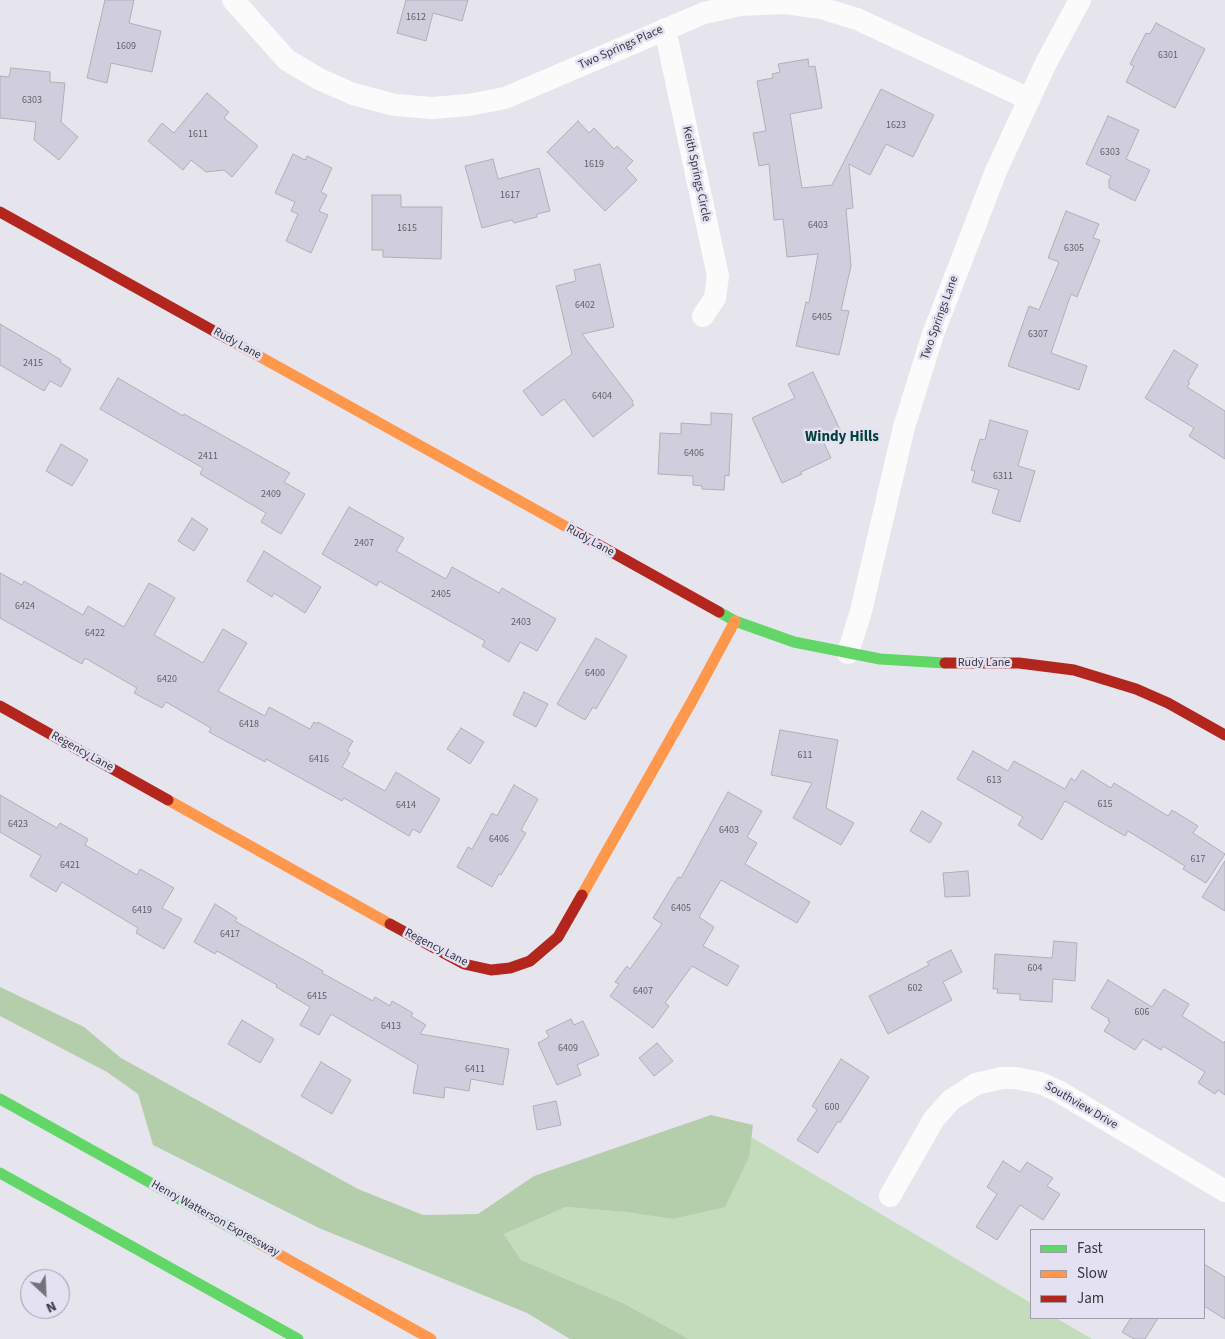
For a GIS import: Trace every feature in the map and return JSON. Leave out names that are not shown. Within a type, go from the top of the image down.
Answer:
[{"type":"main road","name":"Rudy Lane","points":[[0,212],[735,621],[794,642],[880,659],[934,663],[1019,663],[1074,670],[1136,689],[1168,703],[1225,735]]},
{"type":"main road","name":"Regency Lane","points":[[0,706],[432,948],[464,964],[478,968],[491,970],[510,968],[530,961],[558,936],[692,701],[735,621]]},
{"type":"main road","name":"Henry Watterson Expressway","points":[[0,1100],[431,1339]]},
{"type":"main road","points":[[0,1173],[298,1339]]},
{"type":"street","name":"Two Springs Place","points":[[233,0],[287,60],[318,79],[353,94],[395,105],[432,108],[469,105],[505,98],[704,14],[740,5],[785,4],[821,8],[857,19],[1029,99]]},
{"type":"street","name":"Two Springs Lane","points":[[848,654],[861,611],[904,427],[933,334],[996,171],[1029,99],[1080,0]]},
{"type":"street","name":"Keith Springs Circle","points":[[665,29],[718,276],[715,298],[703,316]]},
{"type":"street","name":"Southview Drive","points":[[890,1196],[934,1119],[951,1100],[976,1084],[1002,1078],[1016,1078],[1040,1083],[1058,1091],[1225,1192]]},
{"type":"green space","points":[[0,987],[84,1027],[121,1058],[358,1189],[423,1215],[478,1214],[534,1176],[711,1115],[753,1125],[749,1157],[725,1207],[672,1219],[626,1212],[566,1207],[504,1234],[521,1260],[623,1303],[689,1339],[570,1339],[527,1313],[319,1228],[153,1145],[138,1094],[107,1072],[0,1016]]},
{"type":"green space","points":[[751,1137],[1030,1302],[1030,1319],[1058,1319],[1092,1339],[689,1339],[623,1303],[521,1260],[504,1234],[566,1207],[627,1212],[672,1219],[748,1157]]},
{"type":"building","points":[[105,0],[134,0],[129,23],[161,31],[152,72],[111,63],[107,83],[87,78]]},
{"type":"building","points":[[406,0],[468,0],[462,21],[433,13],[426,41],[397,33]]},
{"type":"building","points":[[1156,23],[1205,49],[1175,108],[1126,82],[1134,66],[1130,64],[1146,33],[1150,34]]},
{"type":"building","points":[[808,59],[809,67],[815,66],[822,108],[790,114],[802,188],[832,185],[881,89],[934,115],[913,157],[886,144],[870,175],[849,164],[853,208],[846,209],[851,266],[841,310],[849,311],[839,355],[796,346],[806,302],[809,303],[818,254],[787,257],[783,219],[774,220],[769,164],[759,166],[753,133],[766,131],[757,81],[773,78],[772,74],[780,72],[778,64]]},
{"type":"building","points":[[11,68],[50,72],[50,82],[65,83],[61,122],[78,137],[59,160],[34,140],[36,122],[0,118],[0,76],[9,77]]},
{"type":"building","points":[[207,93],[229,112],[224,118],[258,146],[232,177],[224,170],[206,172],[191,160],[183,170],[148,141],[162,123],[174,133]]},
{"type":"building","points":[[1108,116],[1139,130],[1126,159],[1150,170],[1135,201],[1109,188],[1111,176],[1086,164]]},
{"type":"building","points":[[578,121],[589,133],[594,128],[614,149],[617,146],[633,161],[626,168],[637,180],[605,211],[547,152]]},
{"type":"building","points":[[293,154],[305,160],[307,156],[332,168],[321,192],[327,195],[319,211],[328,215],[311,253],[286,241],[298,214],[291,211],[295,202],[275,193]]},
{"type":"building","points":[[493,159],[498,179],[539,168],[550,211],[537,214],[537,217],[514,223],[512,220],[482,228],[465,166]]},
{"type":"building","points":[[372,195],[401,195],[401,207],[442,207],[441,259],[383,257],[383,250],[372,250]]},
{"type":"building","points":[[1066,211],[1099,224],[1093,238],[1100,240],[1077,297],[1071,294],[1051,353],[1087,366],[1079,390],[1008,366],[1029,306],[1039,310],[1059,262],[1048,258]]},
{"type":"building","points":[[600,264],[614,327],[582,334],[633,401],[634,405],[593,437],[564,399],[542,416],[523,391],[572,354],[556,286],[576,281],[574,270]]},
{"type":"building","points":[[0,324],[61,360],[60,362],[71,369],[61,387],[50,381],[44,391],[0,365]]},
{"type":"building","points":[[1174,350],[1198,365],[1187,387],[1225,411],[1225,459],[1189,436],[1194,428],[1145,398]]},
{"type":"building","points":[[813,372],[842,434],[824,443],[831,458],[782,483],[752,418],[795,398],[788,384]]},
{"type":"building","points":[[118,378],[183,416],[184,414],[290,473],[284,482],[305,494],[281,534],[261,522],[266,513],[200,474],[203,468],[100,409]]},
{"type":"building","points":[[711,413],[732,414],[729,476],[725,475],[724,490],[702,489],[702,486],[693,485],[693,476],[658,474],[660,433],[681,434],[681,423],[711,425]]},
{"type":"building","points":[[990,420],[1028,431],[1018,466],[1035,471],[1020,522],[992,513],[999,490],[972,482],[975,471],[971,470],[980,439],[985,440]]},
{"type":"building","points":[[61,444],[88,460],[72,486],[46,471]]},
{"type":"building","points":[[349,507],[404,538],[396,551],[446,579],[452,567],[499,593],[502,588],[556,619],[537,651],[520,642],[509,662],[482,646],[485,641],[379,581],[377,586],[322,554]]},
{"type":"building","points":[[192,518],[208,529],[194,551],[178,541]]},
{"type":"building","points":[[264,551],[321,587],[305,613],[274,593],[272,597],[247,581]]},
{"type":"building","points":[[0,573],[22,585],[24,581],[83,615],[88,606],[124,627],[149,583],[175,598],[154,635],[203,663],[223,629],[247,643],[218,691],[265,716],[269,707],[310,729],[314,722],[317,724],[318,722],[353,741],[347,751],[350,753],[342,767],[385,791],[396,772],[440,799],[420,833],[413,829],[409,836],[344,798],[342,801],[266,759],[265,762],[209,732],[211,728],[166,702],[162,708],[134,693],[137,688],[85,658],[82,664],[0,618]]},
{"type":"building","points":[[596,638],[627,656],[596,709],[593,707],[585,720],[557,704]]},
{"type":"building","points":[[524,692],[548,704],[536,727],[513,715]]},
{"type":"building","points":[[461,728],[484,742],[470,764],[447,749]]},
{"type":"building","points":[[780,730],[838,740],[826,808],[854,823],[841,845],[793,818],[812,783],[771,775]]},
{"type":"building","points":[[973,751],[1008,771],[1014,761],[1065,789],[1071,778],[1075,781],[1082,770],[1111,788],[1114,783],[1168,816],[1172,810],[1198,826],[1193,833],[1225,854],[1206,883],[1183,869],[1185,866],[1128,831],[1125,836],[1065,801],[1042,840],[1018,825],[1023,817],[957,779]]},
{"type":"building","points":[[514,785],[538,799],[521,830],[526,833],[492,887],[457,867],[468,847],[472,849],[492,813],[497,816]]},
{"type":"building","points":[[728,792],[762,811],[747,837],[757,843],[745,864],[810,902],[797,923],[721,880],[699,917],[714,927],[703,946],[739,966],[727,986],[692,966],[665,1003],[669,1006],[653,1028],[610,996],[619,984],[615,982],[627,966],[630,969],[662,924],[653,918],[678,877],[681,878]]},
{"type":"building","points":[[0,795],[57,828],[60,823],[88,839],[85,845],[137,875],[140,869],[174,888],[162,908],[182,919],[164,949],[136,933],[138,928],[62,882],[56,892],[30,876],[41,856],[0,832]]},
{"type":"building","points":[[922,811],[942,823],[930,843],[910,831]]},
{"type":"building","points":[[1225,861],[1225,911],[1202,897]]},
{"type":"building","points":[[968,871],[970,896],[945,897],[943,873]]},
{"type":"building","points":[[215,904],[237,918],[235,921],[323,971],[322,973],[373,1001],[375,997],[390,1006],[392,1001],[413,1013],[411,1016],[426,1025],[420,1034],[509,1049],[503,1085],[471,1079],[469,1091],[445,1087],[444,1098],[413,1093],[418,1065],[331,1014],[319,1035],[300,1025],[310,1007],[276,987],[277,985],[217,951],[215,954],[194,942]]},
{"type":"building","points":[[1054,941],[1077,943],[1075,981],[1053,979],[1052,1002],[1020,1000],[1020,994],[997,993],[998,989],[993,989],[995,954],[1052,958]]},
{"type":"building","points":[[951,950],[962,972],[943,982],[952,1000],[888,1034],[869,996],[929,965],[927,962]]},
{"type":"building","points":[[1108,980],[1152,1007],[1164,989],[1189,1004],[1182,1016],[1224,1043],[1225,1041],[1225,1095],[1218,1090],[1215,1094],[1198,1083],[1205,1072],[1163,1046],[1161,1050],[1143,1039],[1135,1050],[1104,1031],[1110,1022],[1108,1021],[1109,1019],[1091,1008]]},
{"type":"building","points":[[571,1019],[574,1025],[583,1021],[599,1055],[577,1065],[581,1075],[557,1085],[538,1043],[549,1037],[546,1031]]},
{"type":"building","points":[[242,1020],[274,1039],[260,1063],[228,1044]]},
{"type":"building","points":[[657,1043],[673,1061],[654,1076],[639,1058]]},
{"type":"building","points":[[841,1059],[869,1077],[840,1123],[838,1121],[818,1153],[797,1140],[817,1110],[812,1106]]},
{"type":"building","points":[[321,1062],[351,1080],[332,1114],[301,1096]]},
{"type":"building","points":[[556,1101],[561,1125],[537,1130],[533,1106]]},
{"type":"building","points":[[1003,1161],[1020,1172],[1027,1162],[1053,1178],[1047,1186],[1060,1194],[1043,1220],[1020,1205],[997,1240],[976,1227],[997,1194],[987,1187]]},
{"type":"building","points":[[1205,1265],[1225,1277],[1225,1319],[1205,1307]]},
{"type":"building","points":[[1130,1319],[1157,1319],[1145,1339],[1134,1339],[1122,1332]]},
{"type":"traffic: fast","points":[[719,612],[735,621],[794,642],[880,659],[945,663]]},
{"type":"traffic: fast","points":[[0,1099],[262,1245]]},
{"type":"traffic: fast","points":[[0,1173],[298,1339]]},
{"type":"traffic: slow","points":[[230,340],[572,530]]},
{"type":"traffic: slow","points":[[582,895],[735,621]]},
{"type":"traffic: slow","points":[[168,800],[390,924]]},
{"type":"traffic: slow","points":[[262,1245],[431,1339]]},
{"type":"traffic: jam","points":[[0,212],[230,340]]},
{"type":"traffic: jam","points":[[572,530],[719,612]]},
{"type":"traffic: jam","points":[[945,663],[1019,663],[1074,670],[1136,689],[1168,703],[1225,735]]},
{"type":"traffic: jam","points":[[0,706],[168,800]]},
{"type":"traffic: jam","points":[[390,924],[464,964],[491,970],[510,968],[530,961],[558,937],[582,895]]},
{"type":"district","name":"Windy Hills","points":[[842,438]]}]
